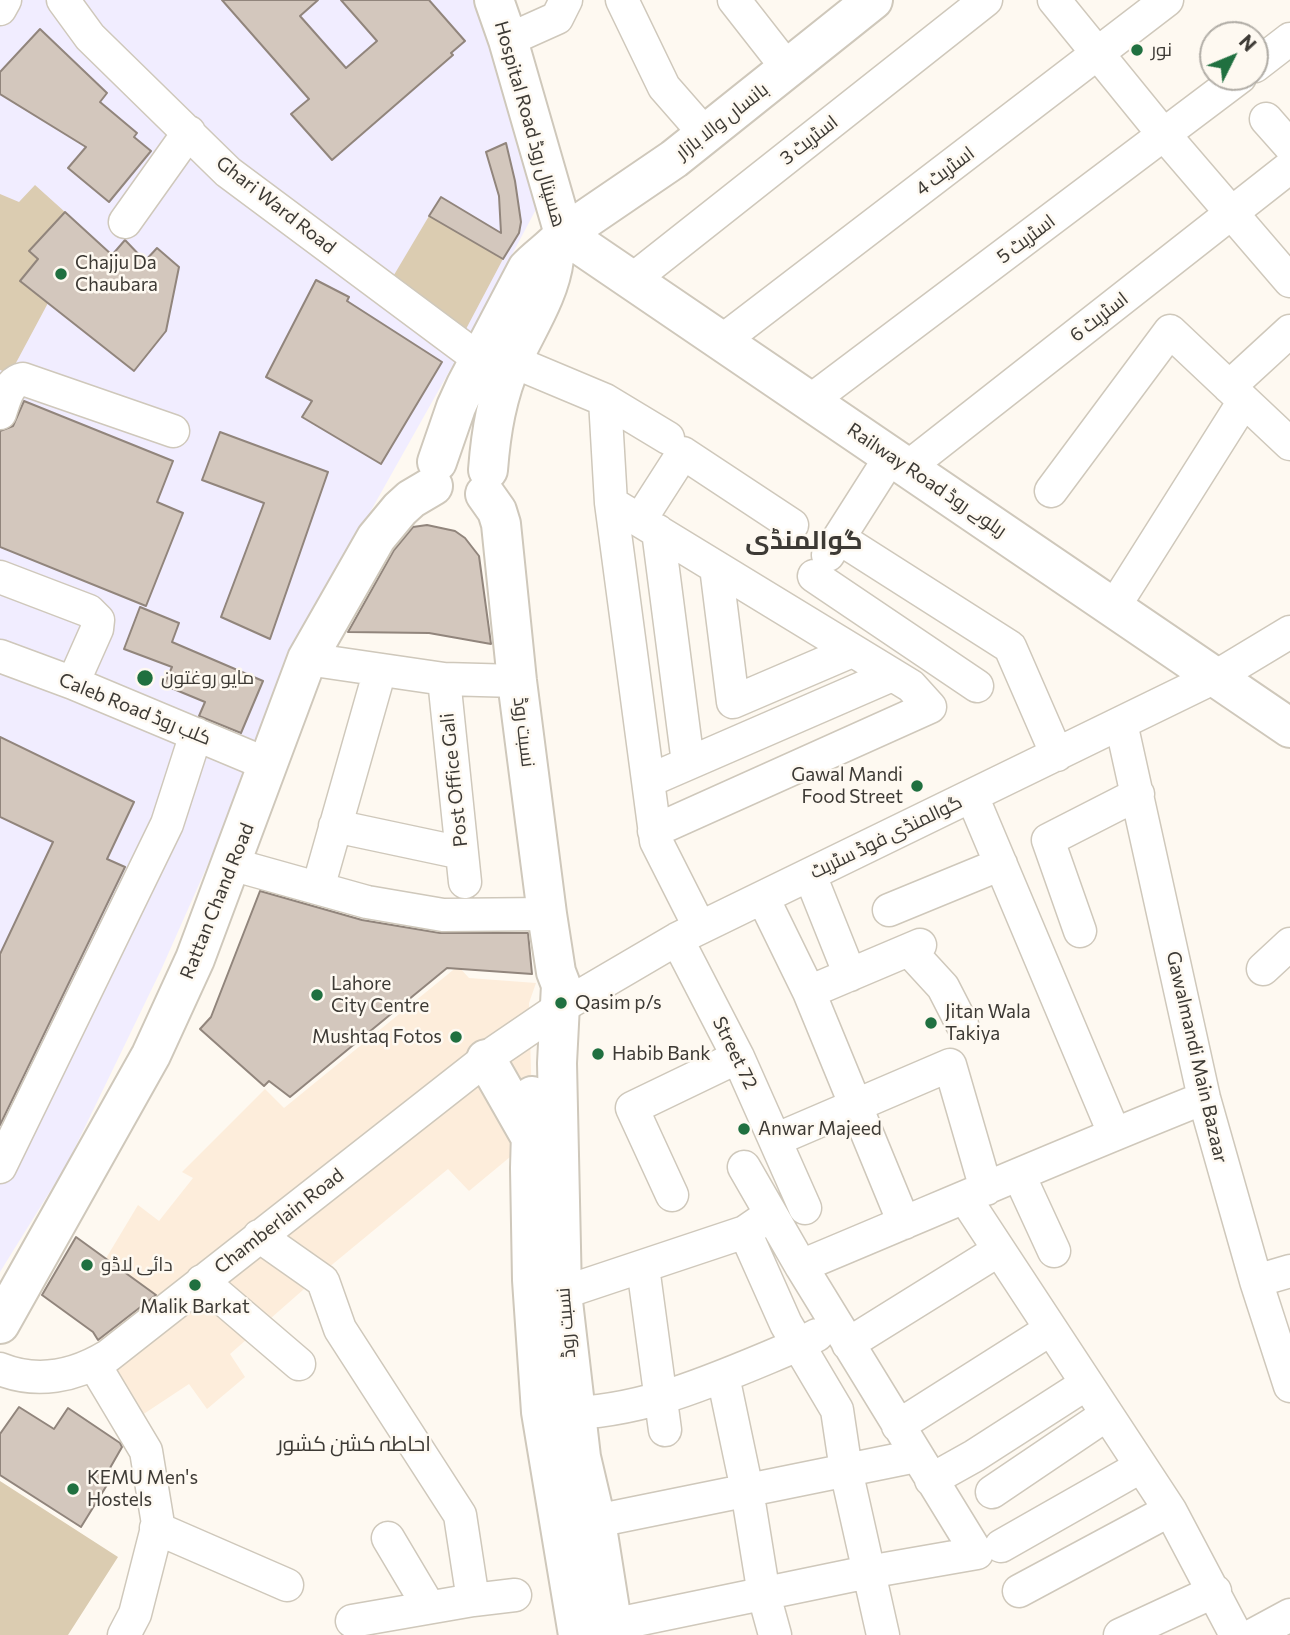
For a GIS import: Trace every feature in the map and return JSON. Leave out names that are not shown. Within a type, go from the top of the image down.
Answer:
[{"type":"main road","name":"Hospital Road ھسپتال روڈ","points":[[435,474],[456,407],[496,360],[527,269],[559,240],[508,40],[494,0]]},
{"type":"main road","name":"بانساں والا بازار","points":[[559,240],[706,135],[873,0]]},
{"type":"main road","name":"Railway Road ریلوے روڈ","points":[[559,240],[632,280],[1290,728]]},
{"type":"main road","name":"Hospital Road ھسپتال روڈ","points":[[487,482],[494,418],[500,393],[496,360]]},
{"type":"main road","points":[[435,474],[442,500],[456,507],[473,505],[487,482]]},
{"type":"main road","name":"Rattan Chand Road","points":[[0,1324],[151,1055],[195,959],[307,659],[376,538],[435,474]]},
{"type":"main road","name":"نسبت روڈ","points":[[487,482],[501,524],[517,681],[547,914],[556,1063],[562,1293],[558,1413],[581,1457],[596,1521],[602,1632]]},
{"type":"main road","name":"نسبت روڈ","points":[[553,999],[532,1093],[532,1280],[602,1632]]},
{"type":"main road","points":[[486,1059],[532,1140]]},
{"type":"street","points":[[0,9],[5,0]]},
{"type":"street","name":"Ghari Ward Road","points":[[63,0],[90,37],[235,178],[496,360],[605,400],[668,438]]},
{"type":"street","points":[[622,0],[664,87],[706,135]]},
{"type":"street","points":[[734,0],[788,69]]},
{"type":"street","name":"اسٹریٹ 3","points":[[632,280],[986,0]]},
{"type":"street","points":[[1054,0],[1164,135],[1290,281]]},
{"type":"street","name":"اسٹریٹ 4","points":[[722,341],[1167,0]]},
{"type":"street","points":[[508,40],[557,18],[568,1]]},
{"type":"street","points":[[1269,55],[1290,39]]},
{"type":"street","name":"اسٹریٹ 5","points":[[810,401],[1222,91]]},
{"type":"street","points":[[1266,119],[1290,146]]},
{"type":"street","points":[[125,222],[189,132]]},
{"type":"street","name":"اسٹریٹ 6","points":[[791,613],[839,538],[899,461],[1290,167]]},
{"type":"street","points":[[1051,492],[1170,331],[1290,444]]},
{"type":"street","points":[[1114,607],[1236,394],[1290,331]]},
{"type":"street","points":[[0,413],[12,385],[23,379],[173,431]]},
{"type":"street","name":"Street 72","points":[[605,400],[611,503],[656,841],[689,934],[738,1057],[805,1208]]},
{"type":"street","points":[[688,763],[649,526],[683,453],[792,525]]},
{"type":"street","points":[[611,503],[911,686],[930,707]]},
{"type":"street","points":[[839,538],[1010,646],[1057,755]]},
{"type":"street","points":[[716,567],[733,702],[852,651]]},
{"type":"street","points":[[814,576],[977,686]]},
{"type":"street","points":[[0,577],[89,611],[98,620],[97,629],[73,683]]},
{"type":"street","name":"گوالمنڈی فوڈ سٹریٹ","points":[[553,999],[1217,677],[1290,632]]},
{"type":"street","name":"Caleb Road کلب روڈ","points":[[0,656],[73,683],[269,765]]},
{"type":"street","points":[[307,659],[444,678],[517,681]]},
{"type":"street","points":[[654,831],[1018,667]]},
{"type":"street","points":[[318,888],[380,670]]},
{"type":"street","points":[[648,781],[892,674]]},
{"type":"street","name":"Post Office Gali","points":[[335,827],[464,868],[444,678]]},
{"type":"street","name":"Gawalmandi Main Bazaar","points":[[1121,723],[1204,1098],[1256,1281],[1290,1386]]},
{"type":"street","points":[[0,1167],[167,824],[196,734]]},
{"type":"street","points":[[1080,931],[1048,840],[1138,794]]},
{"type":"street","points":[[972,796],[1114,1133]]},
{"type":"street","points":[[231,864],[367,902],[443,915],[547,914]]},
{"type":"street","points":[[889,910],[1001,864]]},
{"type":"street","points":[[810,874],[850,975]]},
{"type":"street","points":[[763,898],[809,992],[904,1223]]},
{"type":"street","points":[[1263,969],[1290,944]]},
{"type":"street","points":[[809,992],[914,948],[943,987],[962,1024]]},
{"type":"street","name":"Chamberlain Road","points":[[0,1369],[28,1377],[47,1377],[79,1371],[108,1356],[486,1059],[553,999]]},
{"type":"street","points":[[672,1195],[632,1108],[738,1057]]},
{"type":"street","points":[[775,1140],[950,1065],[976,1194],[999,1250],[1170,1510],[1236,1635]]},
{"type":"street","points":[[801,1266],[976,1194],[1114,1133],[1204,1098]]},
{"type":"street","points":[[602,1632],[869,1572],[977,1553],[842,1334],[744,1167]]},
{"type":"street","points":[[1019,1175],[1054,1251]]},
{"type":"street","points":[[562,1293],[745,1232],[771,1214]]},
{"type":"street","points":[[745,1232],[786,1324],[836,1409],[846,1470],[883,1635]]},
{"type":"street","points":[[259,1236],[323,1281],[340,1329],[460,1515],[473,1600]]},
{"type":"street","points":[[558,1413],[663,1414],[723,1376],[798,1345],[842,1334],[999,1250]]},
{"type":"street","points":[[643,1267],[663,1414]]},
{"type":"street","points":[[1256,1281],[1290,1270]]},
{"type":"street","points":[[202,1281],[299,1364]]},
{"type":"street","points":[[898,1426],[1051,1329]]},
{"type":"street","points":[[94,1364],[146,1451],[153,1483],[156,1528],[135,1614],[124,1635]]},
{"type":"street","points":[[723,1376],[747,1490],[764,1595],[775,1635]]},
{"type":"street","points":[[596,1521],[846,1470],[924,1468],[1086,1384]]},
{"type":"street","points":[[992,1492],[1106,1415]]},
{"type":"street","points":[[1001,1546],[1140,1467]]},
{"type":"street","points":[[1019,1591],[1170,1510]]},
{"type":"street","points":[[156,1528],[287,1585]]},
{"type":"street","points":[[388,1538],[429,1607]]},
{"type":"street","points":[[1120,1635],[1214,1591]]},
{"type":"street","points":[[352,1621],[515,1595]]},
{"type":"street","points":[[1254,1635],[1290,1615]]},
{"type":"shaded area","name":"مایو روغتون","points":[[0,0],[476,0],[542,198],[463,347],[342,562],[161,970],[67,1164],[0,1272]]},
{"type":"shaded area","points":[[35,185],[65,212],[29,251],[38,259],[20,281],[48,303],[10,374],[0,370],[0,194],[19,202]]},
{"type":"shaded area","points":[[429,216],[503,259],[466,329],[391,280]]},
{"type":"shaded area","points":[[458,966],[469,978],[536,983],[529,1003],[533,1138],[469,1191],[448,1169],[328,1268],[230,1354],[245,1377],[207,1409],[189,1384],[130,1423],[108,1356],[93,1332],[63,1307],[102,1265],[138,1205],[159,1221],[193,1178],[182,1172],[265,1089],[284,1108]]},
{"type":"shaded area","points":[[0,1481],[118,1557],[68,1635],[0,1635]]},
{"type":"building","points":[[222,0],[318,0],[300,16],[346,68],[377,41],[341,0],[429,0],[465,41],[451,53],[453,55],[332,160],[291,114],[309,99]]},
{"type":"building","points":[[40,29],[107,93],[100,102],[137,133],[134,137],[151,151],[109,202],[68,168],[86,147],[0,94],[0,72]]},
{"type":"building","points":[[506,143],[521,222],[519,233],[503,259],[429,216],[441,197],[501,233],[499,196],[486,152]]},
{"type":"building","points":[[65,212],[112,255],[125,240],[145,261],[157,248],[179,267],[166,331],[134,371],[20,281],[38,259],[29,251]]},
{"type":"building","points":[[316,280],[349,297],[347,301],[442,362],[381,464],[302,417],[312,401],[266,377]]},
{"type":"building","points":[[24,401],[173,461],[157,502],[183,513],[146,606],[0,547],[0,431],[13,426]]},
{"type":"building","points":[[220,432],[328,472],[270,639],[221,617],[264,503],[202,480]]},
{"type":"building","points":[[427,525],[455,531],[465,538],[479,556],[491,644],[429,633],[348,632],[394,550],[413,527]]},
{"type":"building","points":[[140,607],[179,623],[172,642],[263,681],[241,733],[199,716],[205,702],[164,685],[172,667],[124,649]]},
{"type":"building","points":[[0,737],[134,802],[107,859],[125,867],[0,1125],[0,954],[53,842],[0,817]]},
{"type":"building","name":"Lahore City Centre","points":[[260,891],[362,920],[440,933],[528,933],[532,974],[447,968],[290,1097],[269,1081],[264,1086],[200,1029],[211,1017]]},
{"type":"building","name":"دائی لاڈو","points":[[76,1237],[156,1295],[98,1340],[93,1332],[42,1295]]},
{"type":"building","points":[[19,1407],[54,1429],[68,1408],[120,1443],[122,1447],[110,1468],[115,1472],[81,1527],[0,1475],[0,1434]]},
{"type":"place","name":"نور","points":[[1137,50]]},
{"type":"place","name":"Chajju Da Chaubara","points":[[61,274]]},
{"type":"place","name":"مایو روغتون","points":[[145,678]]},
{"type":"place","name":"Gawal Mandi Food Street","points":[[917,786]]},
{"type":"place","name":"Lahore City Centre","points":[[317,995]]},
{"type":"place","name":"Qasim p/s","points":[[561,1003]]},
{"type":"place","name":"Jitan Wala Takiya","points":[[931,1023]]},
{"type":"place","name":"Mushtaq Fotos","points":[[456,1037]]},
{"type":"place","name":"Habib Bank","points":[[598,1054]]},
{"type":"place","name":"Anwar Majeed","points":[[744,1129]]},
{"type":"place","name":"دائی لاڈو","points":[[87,1265]]},
{"type":"place","name":"Malik Barkat","points":[[195,1285]]},
{"type":"place","name":"KEMU Men's Hostels","points":[[73,1489]]},
{"type":"district","name":"گوالمنڈی","points":[[804,540]]},
{"type":"district","name":"احاطہ کشن کشور","points":[[354,1444]]}]
